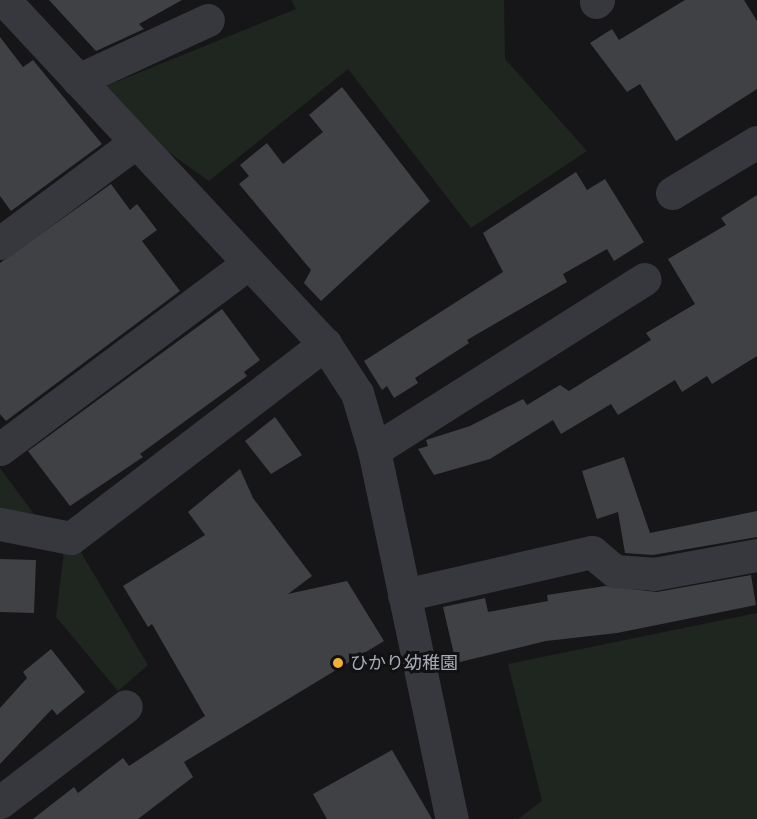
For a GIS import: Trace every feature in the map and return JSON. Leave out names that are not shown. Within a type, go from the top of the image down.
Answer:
[{"type":"street","points":[[4,6],[78,80],[325,344],[357,393],[374,450],[452,819]]},
{"type":"street","points":[[78,80],[208,20]]},
{"type":"street","points":[[0,243],[136,142]]},
{"type":"street","points":[[672,194],[757,142]]},
{"type":"street","points":[[0,449],[249,263]]},
{"type":"street","points":[[374,450],[645,279]]},
{"type":"street","points":[[0,524],[71,538],[325,344]]},
{"type":"street","points":[[404,595],[592,552],[615,571],[654,574],[757,555]]},
{"type":"street","points":[[0,802],[126,706]]},
{"type":"shaded area","points":[[291,0],[504,0],[505,59],[587,151],[471,228],[348,69],[209,181],[150,139],[106,86],[296,9]]},
{"type":"shaded area","points":[[0,468],[34,514],[0,510]]},
{"type":"shaded area","points":[[76,544],[148,665],[118,691],[56,617],[64,551]]},
{"type":"shaded area","points":[[757,613],[757,819],[518,819],[542,801],[508,664]]},
{"type":"building","points":[[49,0],[182,0],[139,24],[144,29],[96,51]]},
{"type":"building","points":[[685,0],[744,0],[757,21],[757,89],[676,141],[640,84],[627,92],[590,43],[612,29],[619,40]]},
{"type":"building","points":[[0,37],[23,67],[33,60],[102,144],[11,211],[0,196]]},
{"type":"building","points":[[342,87],[430,201],[321,301],[304,283],[311,270],[239,184],[249,176],[240,165],[267,143],[283,164],[323,132],[309,115]]},
{"type":"building","points":[[576,172],[587,190],[605,179],[644,242],[614,261],[607,249],[563,274],[567,282],[467,340],[469,343],[415,378],[418,383],[394,398],[387,386],[382,390],[364,361],[503,272],[483,233]]},
{"type":"building","points":[[111,184],[130,210],[137,204],[157,230],[142,241],[180,291],[6,421],[0,414],[0,263]]},
{"type":"building","points":[[757,195],[757,356],[712,384],[707,376],[682,392],[675,380],[618,415],[611,404],[561,434],[553,420],[490,459],[434,475],[418,449],[428,446],[426,440],[470,426],[523,399],[527,405],[560,385],[569,391],[651,340],[646,333],[695,304],[668,259],[726,225],[721,218]]},
{"type":"building","points":[[222,309],[260,360],[244,372],[247,376],[140,454],[143,457],[70,506],[28,451]]},
{"type":"building","points":[[275,417],[302,455],[271,474],[245,441]]},
{"type":"building","points":[[624,457],[650,533],[757,511],[757,537],[653,555],[625,553],[618,512],[597,519],[582,471]]},
{"type":"building","points":[[240,469],[253,498],[312,576],[288,594],[347,581],[384,641],[184,762],[193,777],[138,819],[33,819],[74,787],[78,793],[123,758],[129,766],[205,716],[152,624],[148,627],[123,586],[205,535],[188,512]]},
{"type":"building","points":[[0,559],[36,560],[34,613],[0,612]]},
{"type":"building","points":[[751,575],[756,605],[617,633],[546,641],[456,663],[443,607],[485,598],[488,612],[548,601],[547,595],[605,586],[657,592]]},
{"type":"building","points":[[51,649],[85,692],[57,715],[52,709],[0,764],[0,708],[27,678],[23,672]]},
{"type":"building","points":[[392,750],[432,819],[327,819],[313,794]]},
{"type":"place","name":"ひかり幼稚園","points":[[338,663]]}]
